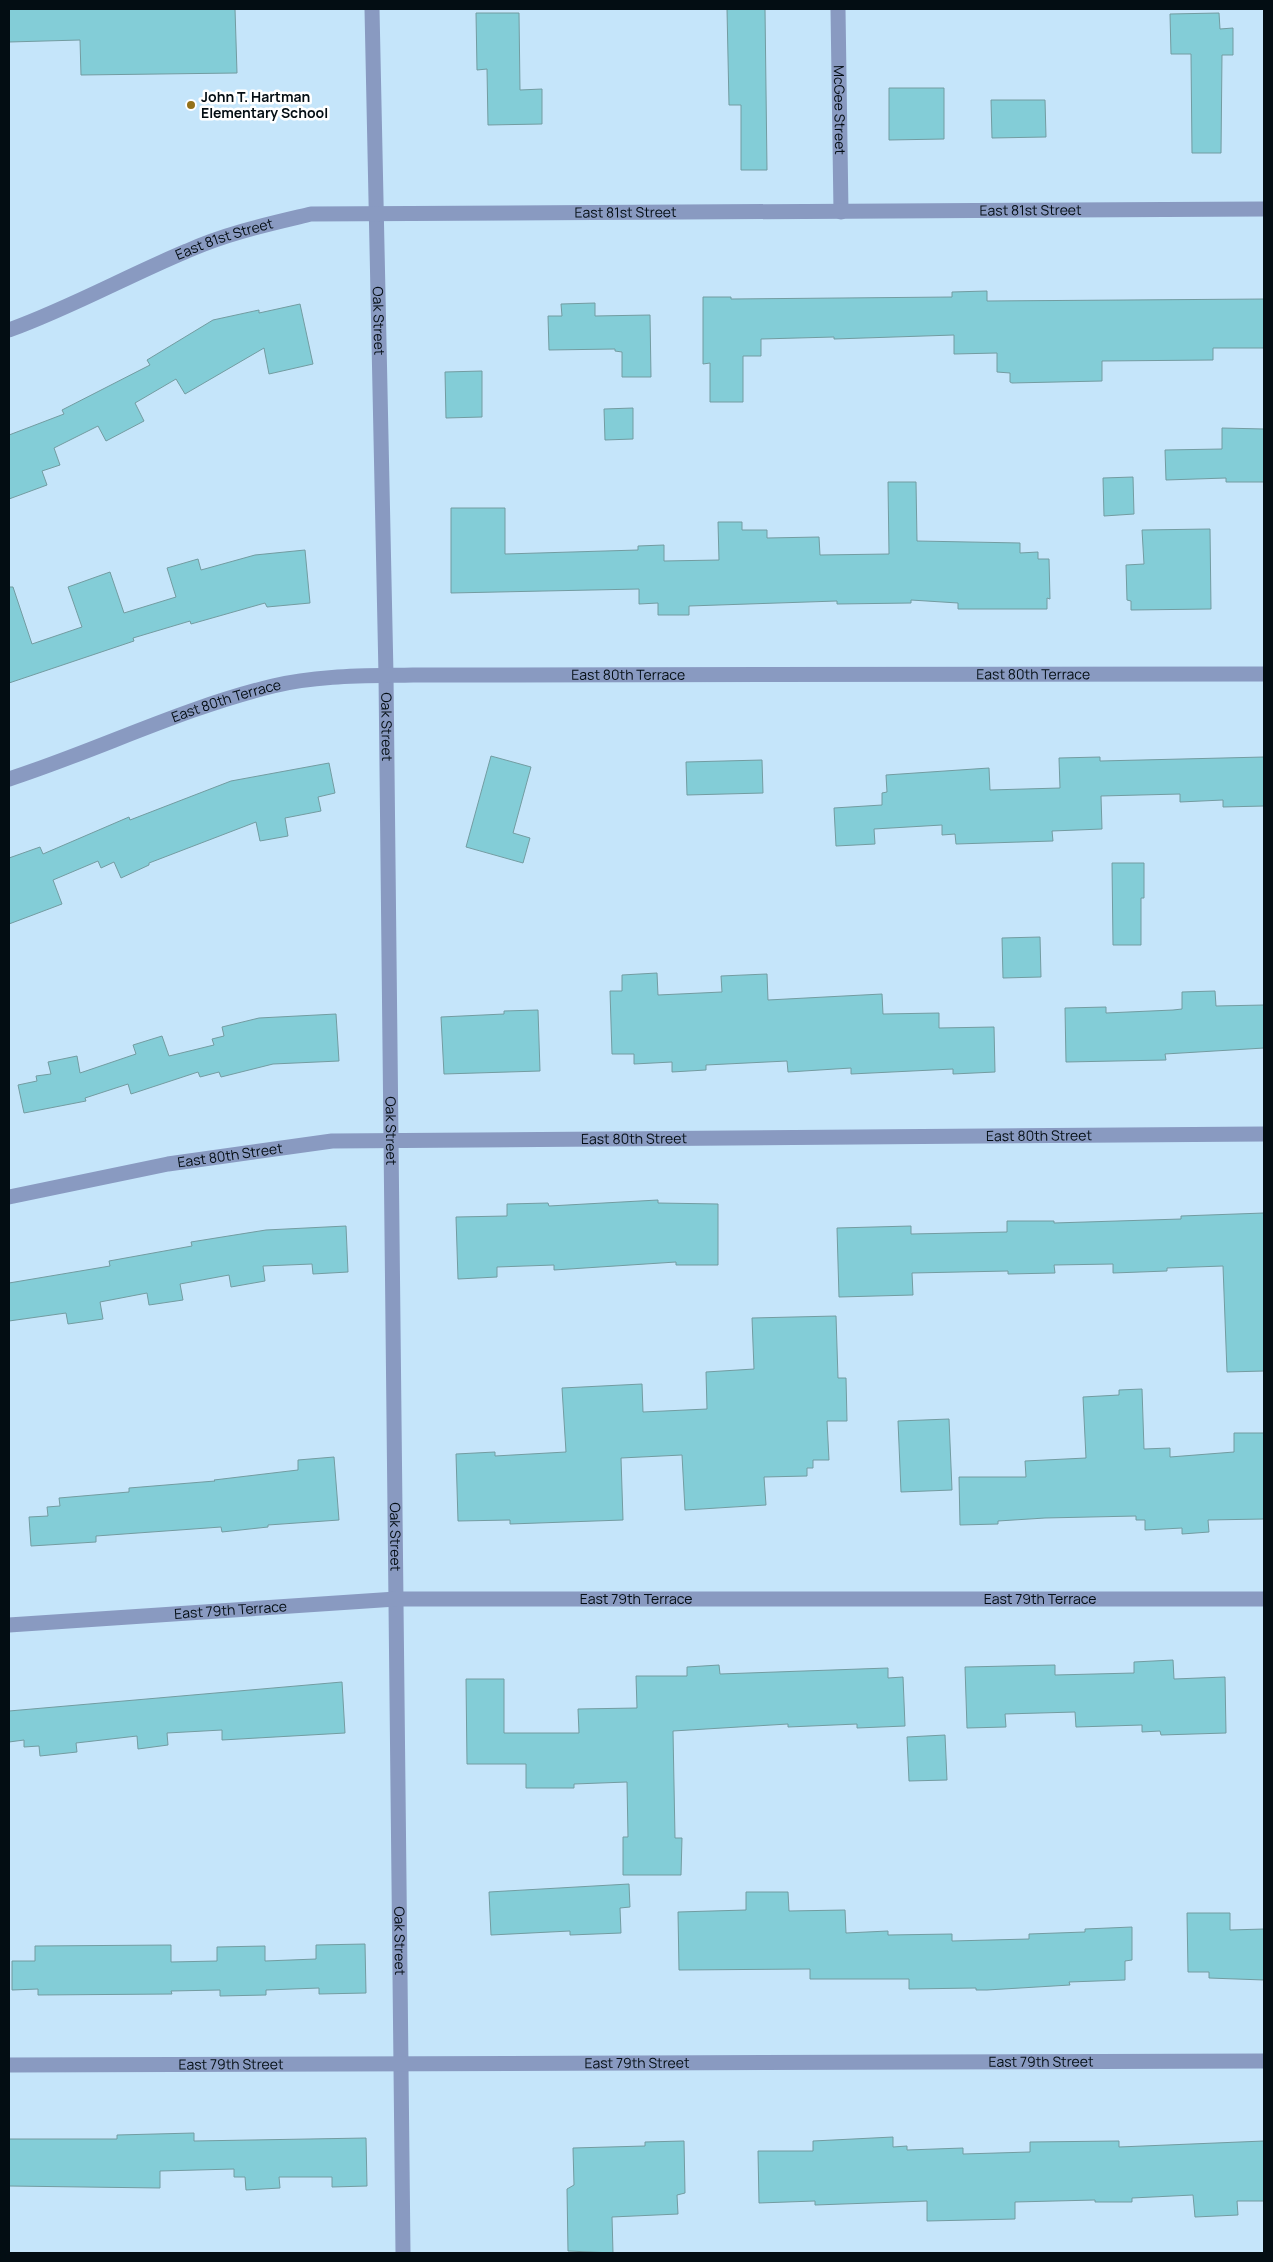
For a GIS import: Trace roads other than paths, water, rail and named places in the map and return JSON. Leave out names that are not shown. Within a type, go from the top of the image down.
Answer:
[{"type":"street","name":"Oak Street","points":[[372,9],[386,676],[403,2253]]},
{"type":"street","name":"McGee Street","points":[[838,9],[841,212]]},
{"type":"street","name":"East 81st Street","points":[[9,330],[51,315],[188,250],[247,229],[311,214],[1264,209]]},
{"type":"street","name":"East 80th Terrace","points":[[9,779],[204,706],[275,685],[331,678],[386,676],[1264,674]]},
{"type":"street","name":"East 80th Street","points":[[9,1197],[168,1164],[332,1141],[390,1139],[1264,1134]]},
{"type":"street","name":"East 79th Terrace","points":[[9,1625],[396,1600],[1264,1599]]},
{"type":"street","name":"East 79th Street","points":[[9,2065],[1264,2061]]},
{"type":"place","name":"John T. Hartman Elementary School","points":[[191,105]]}]
